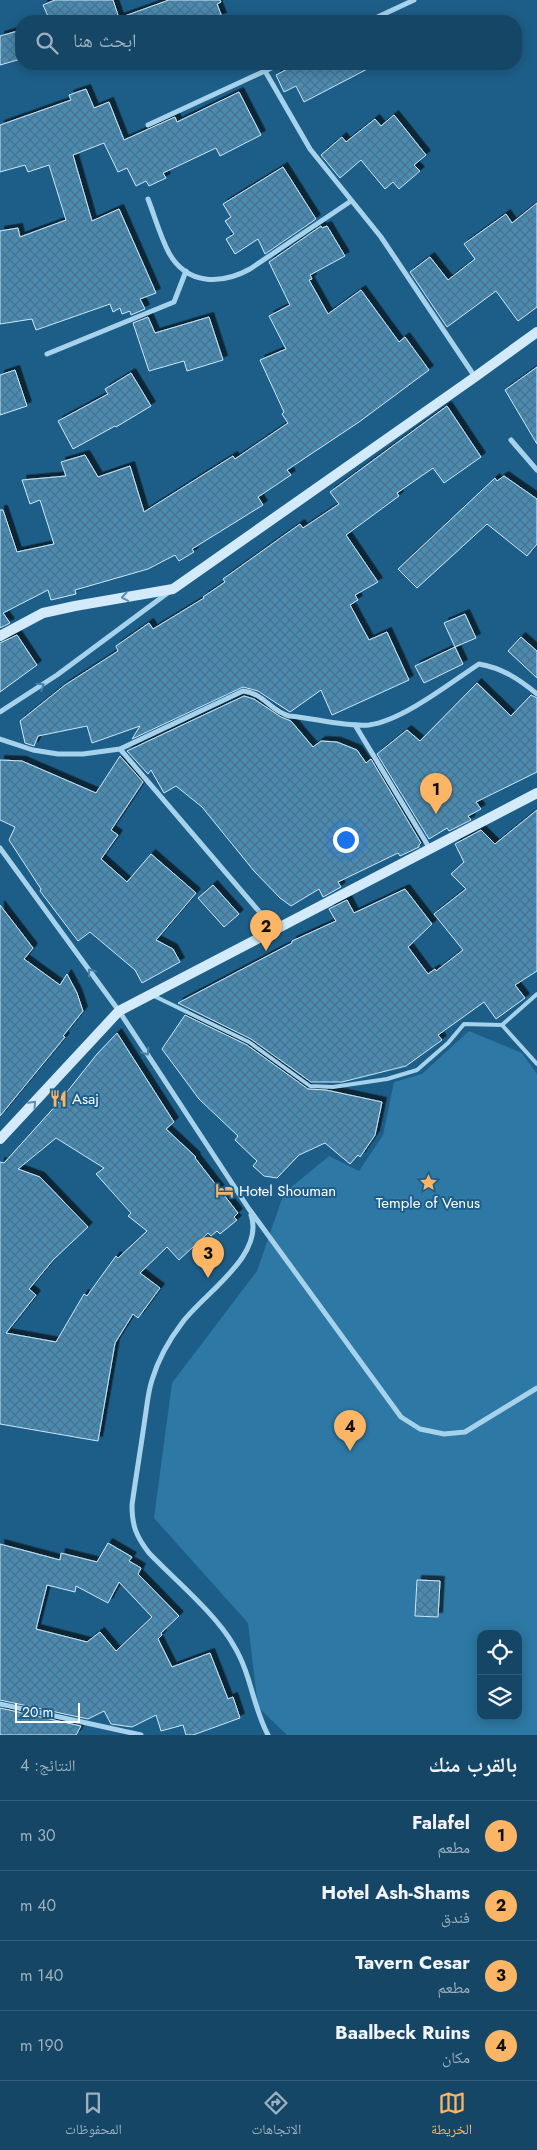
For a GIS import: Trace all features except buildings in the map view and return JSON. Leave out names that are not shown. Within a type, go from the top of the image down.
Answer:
[{"type":"main road","points":[[0,636],[43,613],[173,589],[537,332]]},
{"type":"main road","points":[[0,1139],[119,1011],[537,793]]},
{"type":"street","points":[[382,15],[414,0]]},
{"type":"street","points":[[148,125],[265,71],[310,149],[381,237],[475,377]]},
{"type":"street","points":[[148,199],[170,254],[186,271],[208,280],[218,281],[238,276],[262,262],[351,201]]},
{"type":"street","points":[[47,354],[174,302],[186,271]]},
{"type":"street","points":[[511,440],[537,470]]},
{"type":"street","points":[[0,712],[57,675],[173,589]]},
{"type":"street","points":[[0,739],[33,750],[58,754],[83,754],[120,749],[243,690],[263,698],[280,714],[355,725],[370,725],[398,716],[479,664],[496,667],[522,681],[537,694]]},
{"type":"street","points":[[355,725],[430,849]]},
{"type":"street","points":[[120,749],[275,930]]},
{"type":"street","points":[[0,848],[119,1011],[249,1209],[401,1417],[420,1429],[444,1434],[465,1432],[537,1388]]},
{"type":"street","points":[[249,1209],[253,1222],[252,1237],[245,1254],[216,1289],[183,1321],[166,1348],[151,1381],[132,1505],[132,1525],[149,1553],[215,1621],[234,1645],[248,1674],[268,1735]]},
{"type":"street","points":[[0,1704],[141,1735]]},
{"type":"lane","points":[[152,994],[249,1042],[310,1086],[333,1087],[387,1079],[417,1070],[448,1043],[464,1024],[502,1025],[537,994]]},
{"type":"lane","points":[[502,1025],[537,1064]]},
{"type":"shaded area","points":[[469,1031],[522,1053],[537,1074],[537,1735],[287,1735],[258,1707],[248,1623],[154,1518],[172,1383],[257,1271],[284,1193],[329,1156],[359,1171],[383,1135],[394,1082],[422,1074]]},
{"type":"place","name":"Falafel","points":[[436,814]]},
{"type":"place","name":"Hotel Ash-Shams","points":[[266,951]]},
{"type":"place","name":"Asaj","points":[[58,1099]]},
{"type":"place","name":"Temple of Venus","points":[[428,1182]]},
{"type":"place","name":"Hotel Shouman","points":[[225,1191]]},
{"type":"place","name":"Tavern Cesar","points":[[208,1278]]},
{"type":"place","name":"Baalbeck Ruins","points":[[350,1451]]}]
